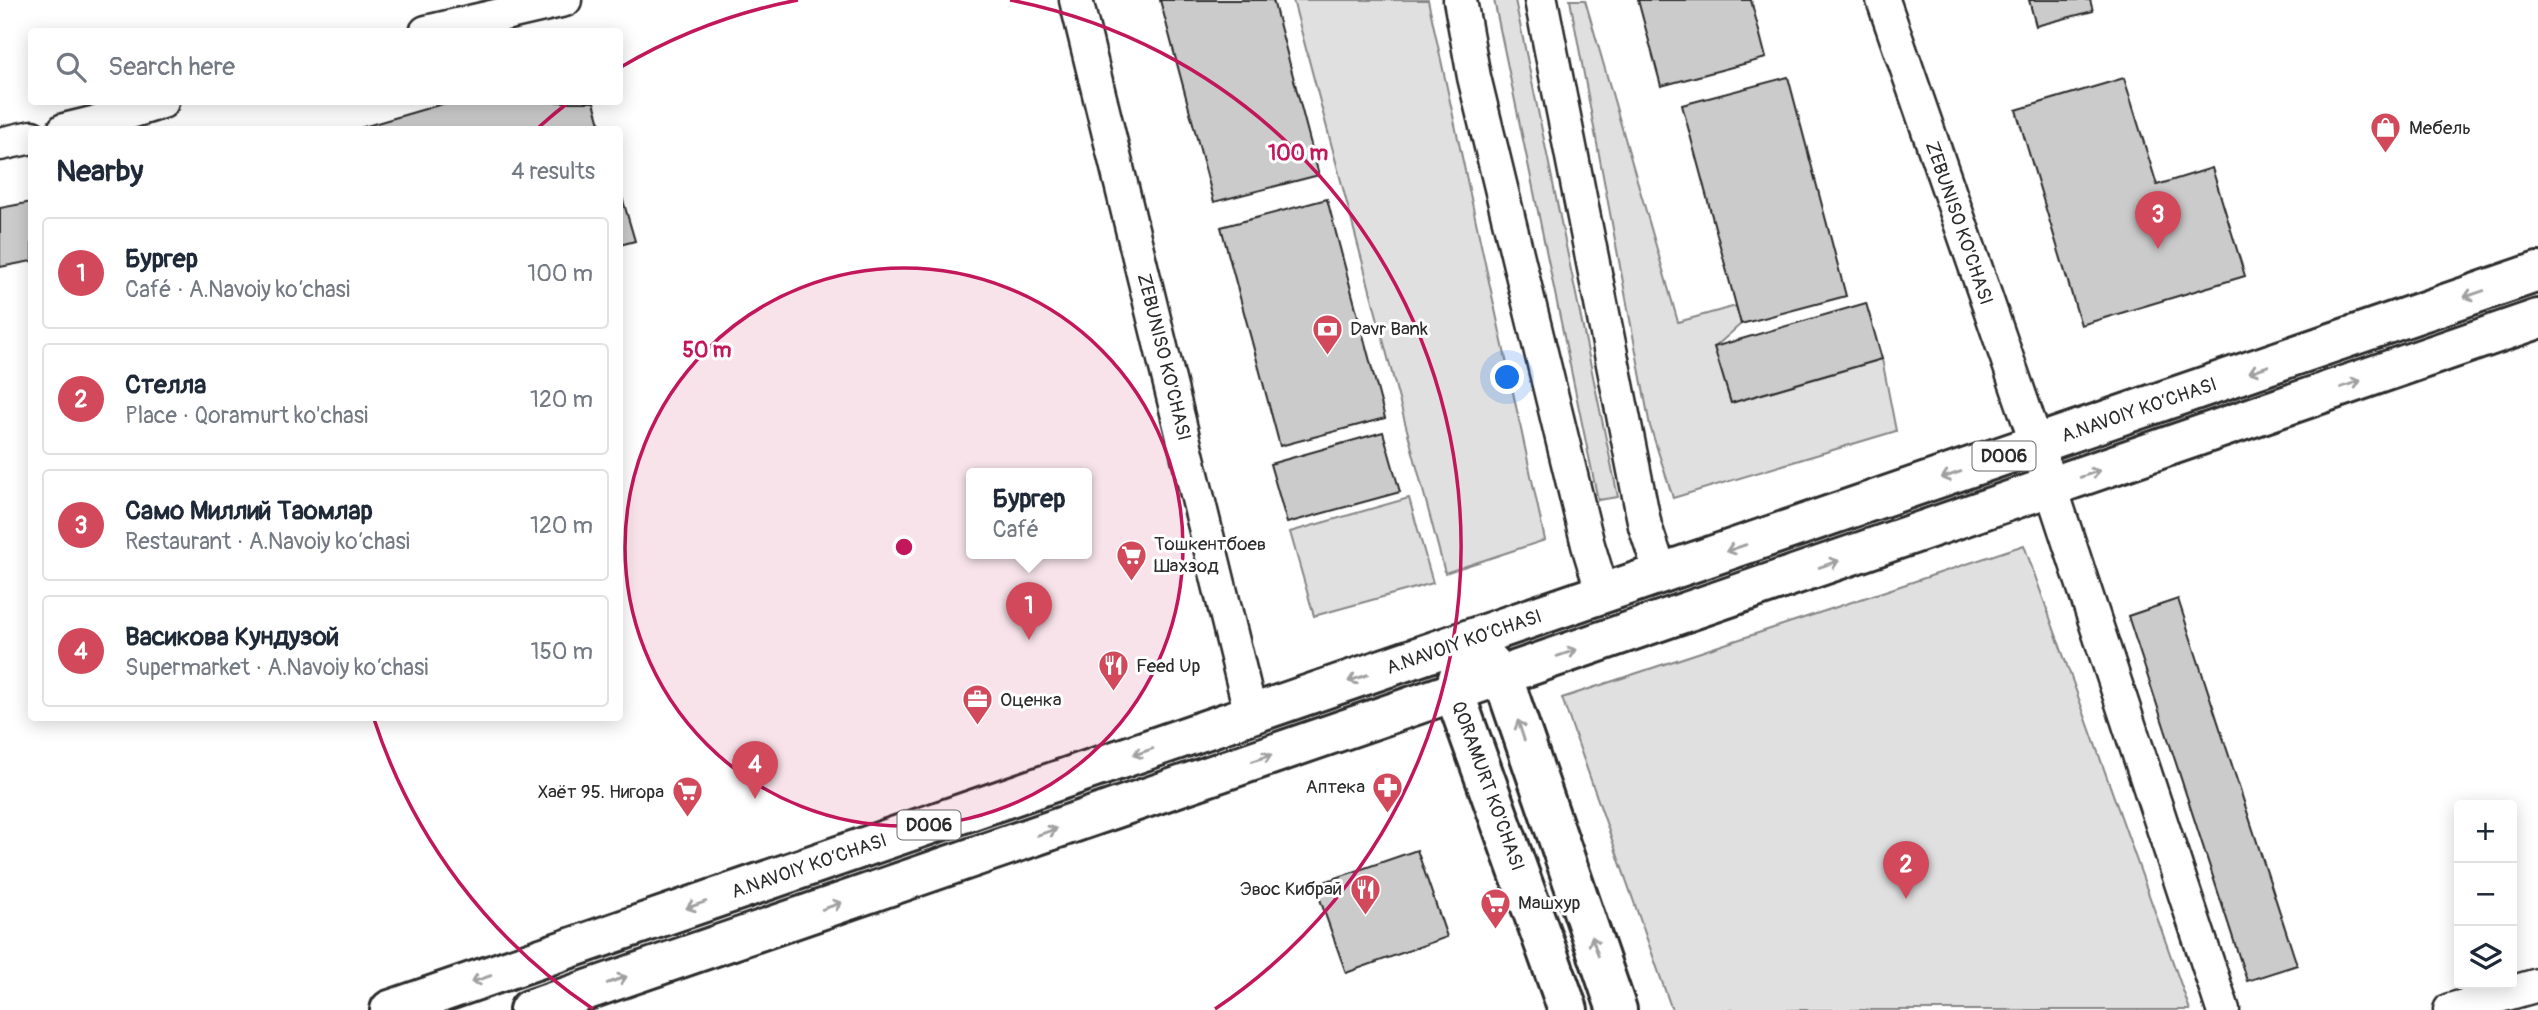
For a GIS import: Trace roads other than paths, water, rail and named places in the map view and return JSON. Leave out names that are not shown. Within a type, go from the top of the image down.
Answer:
[{"type":"main road","name":"A.NAVOIY KO‘CHASI","points":[[390,1010],[2538,272]]},
{"type":"main road","name":"D006","points":[[1502,676],[2538,319]]},
{"type":"main road","points":[[1469,640],[1502,676],[1617,1010]]},
{"type":"main road","name":"QORAMURT KO'CHASI","points":[[1469,640],[1454,692],[1567,1010]]},
{"type":"main road","points":[[1454,692],[1502,676]]},
{"type":"main road","name":"D006","points":[[529,1010],[1454,692]]},
{"type":"street","points":[[443,28],[565,0]]},
{"type":"street","name":"ZEBUNISO KO'CHASI","points":[[1076,0],[1251,715]]},
{"type":"street","points":[[1460,0],[1478,90],[1588,545],[1604,594]]},
{"type":"street","points":[[1541,0],[1645,526],[1661,574]]},
{"type":"street","name":"ZEBUNISO KO'CHASI","points":[[1884,0],[2037,445],[2223,1010]]},
{"type":"street","points":[[80,126],[152,105]]},
{"type":"street","points":[[0,144],[28,138]]},
{"type":"street","points":[[2451,1010],[2538,985]]},
{"type":"place","name":"Мебель","points":[[2386,155]]},
{"type":"place","name":"Само Миллий Таомлар","points":[[2158,249]]},
{"type":"place","name":"Davr Bank","points":[[1327,356]]},
{"type":"place","name":"Тошкентбоев Шахзод","points":[[1131,582]]},
{"type":"place","name":"Бургер","points":[[1029,640]]},
{"type":"place","name":"Feed Up","points":[[1113,693]]},
{"type":"place","name":"Оценка","points":[[977,727]]},
{"type":"place","name":"Васикова Кундузой","points":[[755,799]]},
{"type":"place","name":"Аптека","points":[[1388,814]]},
{"type":"place","name":"Хаёт 95. Нигора","points":[[687,819]]},
{"type":"place","name":"Стелла","points":[[1906,899]]},
{"type":"place","name":"Эвос Кибрай","points":[[1365,916]]},
{"type":"place","name":"Машхур","points":[[1495,930]]}]
